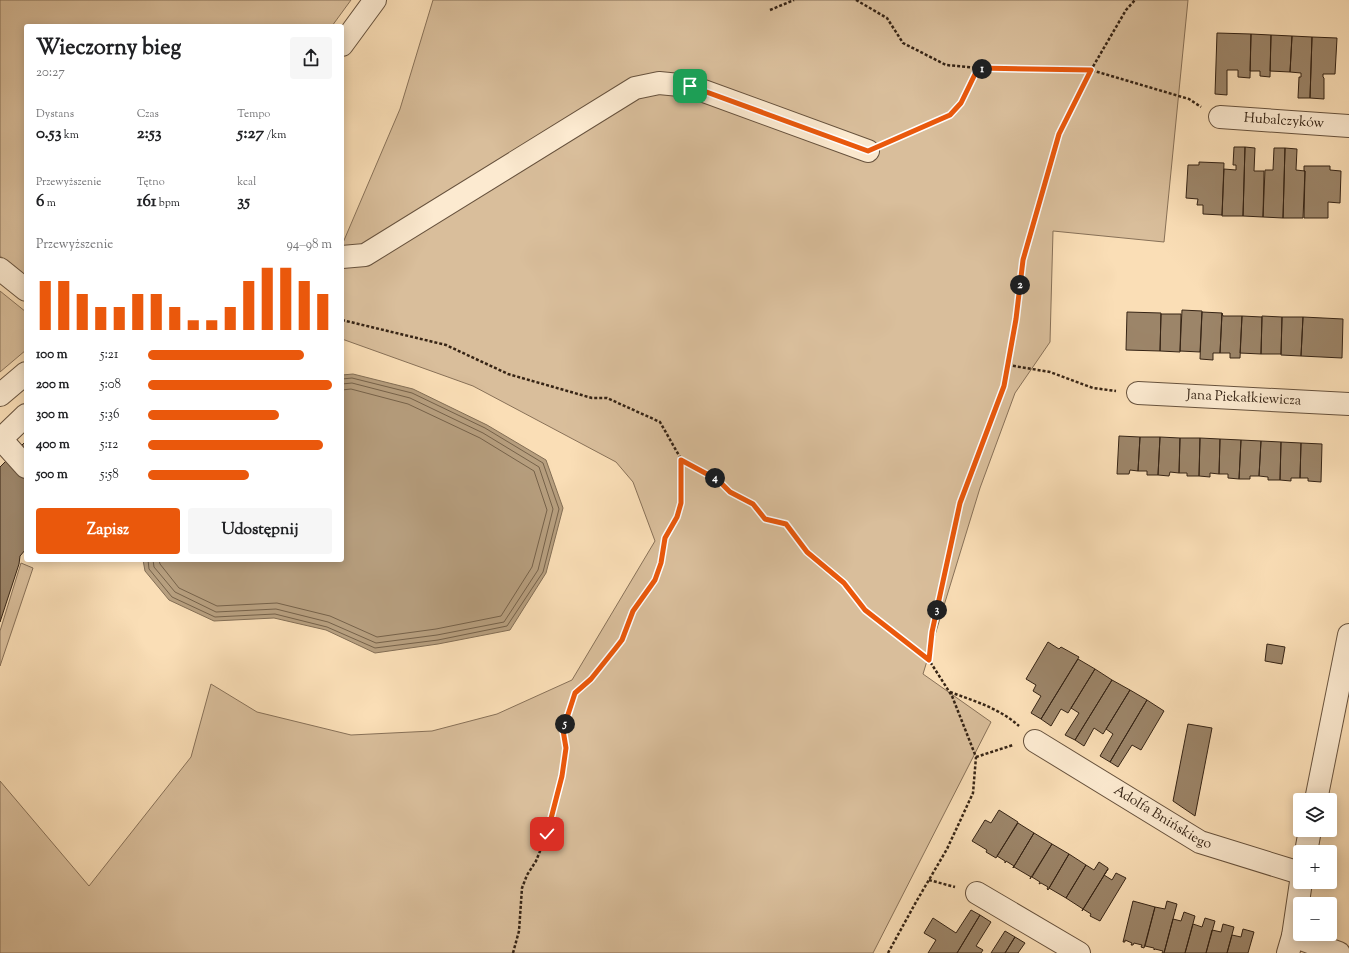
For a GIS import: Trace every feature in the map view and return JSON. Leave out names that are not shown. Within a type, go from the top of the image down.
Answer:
[{"type":"street","points":[[344,42],[375,0]]},
{"type":"street","points":[[344,257],[365,255],[635,88],[659,83],[690,86],[868,151]]},
{"type":"street","name":"Hubalczyków","points":[[1220,117],[1349,126]]},
{"type":"street","points":[[0,269],[24,288]]},
{"type":"street","points":[[24,375],[3,392],[24,409]]},
{"type":"street","name":"Jana Piekałkiewicza","points":[[1138,393],[1349,404]]},
{"type":"street","points":[[24,417],[1,439],[24,464]]},
{"type":"street","points":[[1317,793],[1349,635]]},
{"type":"street","name":"Adolfa Bnińskiego","points":[[1035,741],[1200,842],[1293,871]]},
{"type":"street","points":[[1300,889],[1290,944],[1339,953]]},
{"type":"street","points":[[977,893],[1079,953]]},
{"type":"path","points":[[770,10],[794,0]]},
{"type":"path","points":[[856,0],[887,18],[903,43],[946,65],[978,68],[1091,70],[1189,99],[1220,117]]},
{"type":"path","points":[[929,660],[932,632],[960,503],[1004,386],[1016,319],[1023,260],[1059,134],[1091,70],[1126,10],[1135,0]]},
{"type":"path","points":[[868,151],[950,115],[961,103],[978,68]]},
{"type":"path","points":[[344,320],[446,345],[508,374],[592,398],[607,398],[660,422],[681,460],[681,503],[677,517],[665,538],[661,563],[655,580],[633,611],[622,640],[591,679],[575,693],[563,730],[566,748],[562,776],[547,834],[536,861],[527,875],[522,888],[519,931],[513,953]]},
{"type":"path","points":[[1008,365],[1050,372],[1093,388],[1138,393]]},
{"type":"path","points":[[681,460],[718,480],[730,492],[753,504],[765,519],[786,524],[807,552],[844,583],[865,610],[929,660],[950,692],[976,757],[973,793],[947,849],[928,880],[888,953]]},
{"type":"path","points":[[950,692],[995,709],[1010,718],[1035,741]]},
{"type":"path","points":[[976,757],[1006,747],[1035,741]]},
{"type":"path","points":[[928,880],[977,893]]},
{"type":"shaded area","points":[[0,0],[351,0],[333,24],[24,24],[24,274],[0,256]]},
{"type":"shaded area","points":[[433,0],[1188,0],[1164,242],[1053,231],[1050,342],[1015,393],[980,488],[923,674],[991,722],[873,953],[0,953],[0,781],[89,886],[191,757],[211,684],[257,712],[351,735],[432,731],[497,714],[572,680],[655,541],[633,482],[616,462],[473,386],[344,340],[344,240],[400,109]]},
{"type":"shaded area","points":[[0,291],[24,310],[24,352],[0,372]]},
{"type":"shaded area","points":[[21,563],[33,568],[0,666],[0,631]]},
{"type":"water","points":[[353,374],[413,389],[487,425],[546,460],[563,508],[546,573],[510,630],[438,644],[375,653],[326,630],[274,618],[214,621],[169,600],[145,571],[143,562],[344,562],[344,375]]},
{"type":"building","points":[[1217,33],[1251,34],[1250,78],[1238,77],[1238,70],[1227,70],[1227,95],[1215,94]]},
{"type":"building","points":[[1251,34],[1271,35],[1270,77],[1260,76],[1260,71],[1250,71]]},
{"type":"building","points":[[1271,35],[1292,36],[1290,72],[1270,71]]},
{"type":"building","points":[[1292,36],[1312,37],[1310,98],[1298,98],[1299,77],[1301,77],[1301,73],[1290,72]]},
{"type":"building","points":[[1312,37],[1337,38],[1335,74],[1323,74],[1324,99],[1310,98]]},
{"type":"building","points":[[1234,147],[1245,147],[1243,216],[1222,216],[1224,169],[1236,170],[1236,165],[1233,165]]},
{"type":"building","points":[[1245,147],[1255,148],[1254,171],[1264,171],[1263,217],[1243,216]]},
{"type":"building","points":[[1274,148],[1285,148],[1283,218],[1263,217],[1265,170],[1273,170]]},
{"type":"building","points":[[1285,148],[1297,149],[1296,170],[1305,171],[1303,218],[1283,218]]},
{"type":"building","points":[[1199,162],[1224,163],[1222,215],[1203,214],[1203,205],[1197,205],[1198,199],[1186,198],[1188,165],[1199,165]]},
{"type":"building","points":[[1304,166],[1330,166],[1330,170],[1341,171],[1340,203],[1328,202],[1328,218],[1304,218]]},
{"type":"building","points":[[1182,310],[1202,311],[1200,352],[1180,351]]},
{"type":"building","points":[[1127,312],[1161,313],[1160,351],[1126,350]]},
{"type":"building","points":[[1202,312],[1222,313],[1220,353],[1213,353],[1213,360],[1200,359]]},
{"type":"building","points":[[1222,313],[1223,316],[1242,316],[1240,358],[1230,358],[1230,353],[1220,353]]},
{"type":"building","points":[[1161,314],[1181,314],[1180,352],[1160,351]]},
{"type":"building","points":[[1242,316],[1262,317],[1261,354],[1240,353]]},
{"type":"building","points":[[1262,316],[1282,317],[1281,354],[1261,354]]},
{"type":"building","points":[[1282,317],[1303,317],[1301,356],[1281,355]]},
{"type":"building","points":[[1303,317],[1343,319],[1342,358],[1301,356]]},
{"type":"building","points":[[1119,436],[1140,437],[1138,471],[1130,470],[1129,474],[1117,474]]},
{"type":"building","points":[[1140,437],[1160,437],[1158,475],[1147,475],[1147,471],[1138,471]]},
{"type":"building","points":[[1160,437],[1180,438],[1179,473],[1170,472],[1169,476],[1158,475]]},
{"type":"building","points":[[1180,438],[1200,438],[1199,476],[1187,476],[1187,473],[1179,473]]},
{"type":"building","points":[[1200,438],[1220,439],[1219,474],[1210,473],[1210,477],[1199,476]]},
{"type":"building","points":[[1220,439],[1241,440],[1239,479],[1228,478],[1228,474],[1219,474]]},
{"type":"building","points":[[1241,440],[1261,441],[1259,476],[1250,476],[1250,479],[1239,479]]},
{"type":"building","points":[[1261,441],[1281,442],[1280,480],[1268,480],[1268,477],[1259,476]]},
{"type":"building","points":[[1281,442],[1301,443],[1300,478],[1291,478],[1291,481],[1280,480]]},
{"type":"building","points":[[1301,443],[1322,444],[1321,482],[1308,481],[1308,478],[1300,478]]},
{"type":"building","points":[[9,458],[24,476],[24,551],[20,556],[19,564],[0,622],[0,467]]},
{"type":"building","points":[[1048,642],[1059,649],[1061,647],[1079,657],[1041,719],[1031,713],[1041,696],[1033,691],[1036,685],[1026,679]]},
{"type":"building","points":[[1267,644],[1285,647],[1282,664],[1265,661]]},
{"type":"building","points":[[1078,659],[1095,669],[1068,713],[1061,709],[1051,726],[1041,719]]},
{"type":"building","points":[[1095,669],[1112,680],[1075,740],[1065,735],[1079,713],[1071,708]]},
{"type":"building","points":[[1112,680],[1130,690],[1103,734],[1094,728],[1084,746],[1075,740]]},
{"type":"building","points":[[1130,690],[1147,700],[1110,762],[1100,756],[1113,734],[1106,729]]},
{"type":"building","points":[[1147,700],[1164,711],[1141,750],[1132,745],[1118,767],[1110,762]]},
{"type":"building","points":[[1188,724],[1212,728],[1195,816],[1173,801]]},
{"type":"building","points":[[999,810],[1018,822],[996,858],[986,852],[987,850],[972,841],[985,820],[991,823]]},
{"type":"building","points":[[1018,823],[1034,833],[1013,868],[1014,866],[1006,861],[1005,863],[1005,861],[997,856]]},
{"type":"building","points":[[1034,833],[1052,844],[1030,879],[1031,877],[1014,867],[1013,868]]},
{"type":"building","points":[[1052,844],[1069,854],[1048,890],[1048,887],[1041,883],[1039,884],[1040,882],[1032,877]]},
{"type":"building","points":[[1069,854],[1086,865],[1066,898],[1049,888]]},
{"type":"building","points":[[1099,862],[1108,869],[1083,909],[1066,898],[1086,865],[1094,870]]},
{"type":"building","points":[[1116,873],[1126,878],[1100,921],[1090,916],[1091,914],[1083,909],[1104,875],[1112,880]]},
{"type":"building","points":[[1133,901],[1155,907],[1144,948],[1141,947],[1142,945],[1134,943],[1131,945],[1132,943],[1125,940],[1125,942],[1123,942]]},
{"type":"building","points":[[1167,901],[1177,904],[1164,953],[1162,953],[1163,951],[1154,950],[1154,948],[1145,946],[1155,907],[1165,909]]},
{"type":"building","points":[[971,910],[980,915],[957,953],[928,953],[936,940],[924,933],[933,918],[956,933]]},
{"type":"building","points":[[1184,912],[1195,916],[1185,953],[1164,953],[1173,919],[1181,921]]},
{"type":"building","points":[[980,915],[991,922],[976,946],[983,950],[981,953],[957,953]]},
{"type":"building","points":[[1205,918],[1215,921],[1206,953],[1185,953],[1193,924],[1202,927]]},
{"type":"building","points":[[1223,924],[1234,927],[1227,953],[1206,953],[1212,930],[1221,932]]},
{"type":"building","points":[[1243,929],[1254,932],[1248,953],[1227,953],[1232,935],[1241,937]]},
{"type":"building","points":[[1005,931],[1015,937],[1005,953],[991,953]]},
{"type":"building","points":[[1015,937],[1025,943],[1018,953],[1005,953]]},
{"type":"route","points":[[547,834],[562,776],[566,748],[563,730],[575,693],[591,679],[622,640],[633,611],[655,580],[661,563],[665,538],[677,517],[681,503],[681,460],[718,480],[730,492],[753,504],[765,519],[786,524],[807,552],[844,583],[865,610],[929,660],[932,632],[960,503],[1004,386],[1016,319],[1023,260],[1059,134],[1091,70],[978,68],[961,103],[950,115],[868,151],[690,86]]}]
